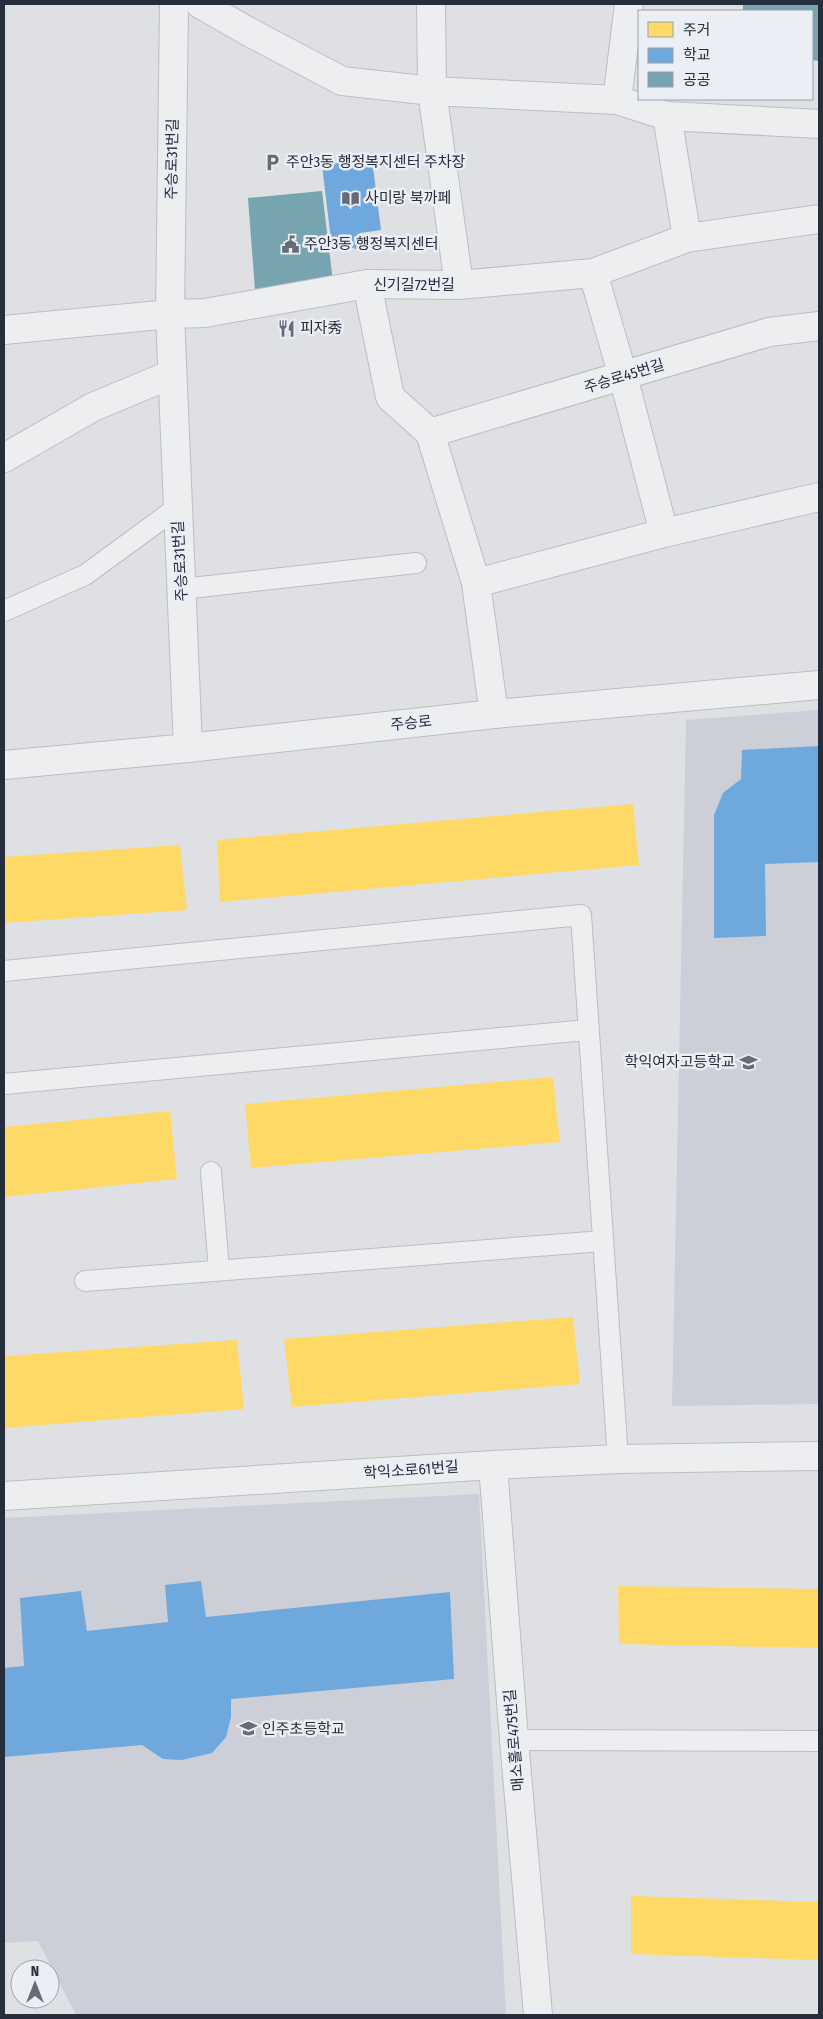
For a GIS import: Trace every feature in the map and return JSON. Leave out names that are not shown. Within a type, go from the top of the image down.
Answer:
[{"type":"street","name":"주승로31번길","points":[[174,4],[170,314],[188,748]]},
{"type":"street","points":[[200,4],[342,81],[432,91],[618,100],[667,116],[819,124]]},
{"type":"street","points":[[431,4],[432,91],[459,285]]},
{"type":"street","points":[[618,100],[629,4]]},
{"type":"street","points":[[667,116],[687,238]]},
{"type":"street","name":"신기길72번길","points":[[4,330],[170,314],[205,313],[367,284],[459,285],[594,273],[687,238],[819,219]]},
{"type":"street","points":[[594,273],[624,376],[664,533]]},
{"type":"street","points":[[367,284],[390,397],[430,433],[476,583],[494,714]]},
{"type":"street","name":"주승로45번길","points":[[430,433],[769,332],[819,326]]},
{"type":"street","points":[[4,458],[93,407],[172,374]]},
{"type":"street","points":[[476,583],[664,533],[819,497]]},
{"type":"street","name":"주승로","points":[[4,765],[188,748],[494,714],[819,685]]},
{"type":"street","name":"학익소로61번길","points":[[4,1496],[493,1465],[618,1460],[819,1456]]},
{"type":"street","name":"매소홀로475번길","points":[[493,1465],[538,2015]]},
{"type":"lane","points":[[4,611],[85,575],[178,507]]},
{"type":"lane","points":[[182,589],[416,562]]},
{"type":"lane","points":[[4,971],[581,915],[618,1460]]},
{"type":"lane","points":[[4,1084],[586,1030]]},
{"type":"lane","points":[[211,1172],[220,1270]]},
{"type":"lane","points":[[85,1281],[603,1241]]},
{"type":"lane","points":[[514,1740],[819,1740]]},
{"type":"shaded area","name":"학익여자고등학교","points":[[819,710],[819,1404],[672,1406],[686,720]]},
{"type":"shaded area","name":"인주초등학교","points":[[479,1494],[506,2015],[76,2015],[60,1984],[60,1959],[47,1959],[38,1941],[4,1943],[4,1518]]},
{"type":"building: 주거","points":[[633,804],[639,865],[220,902],[217,840]]},
{"type":"building: 주거","points":[[180,845],[187,910],[4,923],[4,857]]},
{"type":"building: 주거","points":[[553,1077],[560,1142],[251,1168],[245,1104]]},
{"type":"building: 주거","points":[[170,1111],[177,1179],[4,1197],[4,1127]]},
{"type":"building: 주거","points":[[573,1317],[580,1384],[292,1407],[284,1339]]},
{"type":"building: 주거","points":[[237,1340],[244,1409],[4,1428],[4,1356]]},
{"type":"building: 주거","points":[[618,1586],[819,1589],[819,1648],[619,1644]]},
{"type":"building: 주거","points":[[631,1896],[819,1902],[819,1960],[631,1954]]},
{"type":"building: 학교","name":"사미랑 북까페","points":[[372,159],[381,230],[360,233],[356,249],[331,240],[322,165]]},
{"type":"building: 학교","points":[[819,746],[819,862],[765,864],[766,936],[714,938],[714,815],[723,793],[741,779],[742,750]]},
{"type":"building: 학교","points":[[201,1581],[206,1617],[450,1592],[454,1679],[231,1699],[231,1717],[226,1737],[212,1753],[182,1760],[163,1759],[142,1745],[4,1757],[4,1668],[24,1666],[20,1598],[81,1591],[87,1631],[168,1622],[165,1585]]},
{"type":"building: 공공","points":[[743,4],[819,4],[819,61],[813,60],[813,10],[743,10]]},
{"type":"building: 공공","name":"주안3동 행정복지센터","points":[[322,191],[334,290],[256,303],[248,198]]},
{"type":"place","name":"주안3동 행정복지센터 주차장","points":[[272,162]]},
{"type":"place","name":"사미랑 북까페","points":[[351,198]]},
{"type":"place","name":"주안3동 행정복지센터","points":[[290,244]]},
{"type":"place","name":"피자秀","points":[[286,328]]},
{"type":"place","name":"학익여자고등학교","points":[[749,1062]]},
{"type":"place","name":"인주초등학교","points":[[248,1729]]}]
